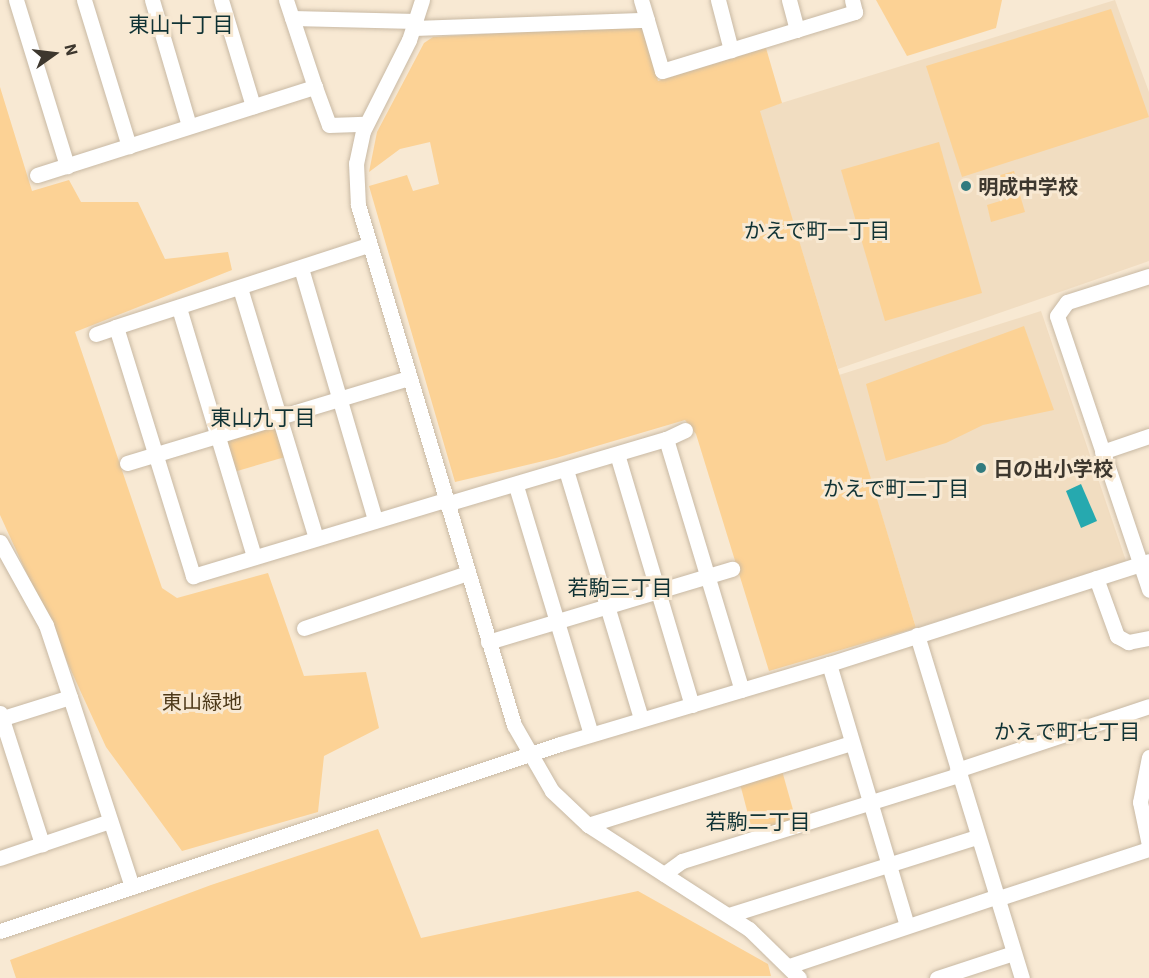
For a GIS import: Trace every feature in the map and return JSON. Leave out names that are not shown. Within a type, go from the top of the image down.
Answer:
[{"type":"street","points":[[16,0],[67,166]]},
{"type":"street","points":[[84,0],[129,146]]},
{"type":"street","points":[[152,0],[189,126]]},
{"type":"street","points":[[221,0],[253,106]]},
{"type":"street","points":[[286,0],[329,124],[365,124]]},
{"type":"street","points":[[422,0],[415,25],[365,124],[356,176],[358,206],[445,502],[514,724],[528,755],[552,791],[588,825],[729,915],[794,972],[907,926],[1149,847],[1140,802],[1149,756]]},
{"type":"street","points":[[641,0],[662,71],[855,12],[852,0]]},
{"type":"street","points":[[718,0],[731,50]]},
{"type":"street","points":[[789,0],[797,30]]},
{"type":"street","points":[[292,18],[415,25],[647,20]]},
{"type":"street","points":[[37,175],[315,87]]},
{"type":"street","points":[[96,334],[368,245]]},
{"type":"street","points":[[301,268],[375,520]]},
{"type":"street","points":[[1149,276],[1067,302],[1058,310],[1060,329],[1102,452],[1145,562],[1149,590]]},
{"type":"street","points":[[240,288],[316,538]]},
{"type":"street","points":[[180,308],[255,557]]},
{"type":"street","points":[[116,327],[193,576],[375,520],[516,486],[666,439],[685,430]]},
{"type":"street","points":[[127,463],[408,378]]},
{"type":"street","points":[[1102,452],[1149,436]]},
{"type":"street","points":[[666,439],[742,690]]},
{"type":"street","points":[[616,454],[692,705]]},
{"type":"street","points":[[566,470],[641,720]]},
{"type":"street","points":[[516,486],[591,734]]},
{"type":"street","points":[[0,542],[46,625],[132,887]]},
{"type":"street","points":[[1,929],[591,734],[829,664],[1145,562]]},
{"type":"street","points":[[488,642],[732,569]]},
{"type":"street","points":[[304,628],[467,573]]},
{"type":"street","points":[[1096,578],[1117,636],[1128,642],[1149,638]]},
{"type":"street","points":[[917,635],[1022,978]]},
{"type":"street","points":[[829,664],[907,926]]},
{"type":"street","points":[[42,844],[1,717],[70,697]]},
{"type":"street","points":[[664,874],[682,861],[869,803],[1149,706]]},
{"type":"street","points":[[588,825],[852,743]]},
{"type":"street","points":[[0,858],[110,821]]},
{"type":"street","points":[[729,915],[977,837]]},
{"type":"street","points":[[938,978],[1013,953]]},
{"type":"shaded area","name":"明成中学校","points":[[1115,0],[1149,92],[1149,261],[838,369],[759,110]]},
{"type":"shaded area","name":"日の出小学校","points":[[1041,311],[1126,561],[916,628],[839,375]]},
{"type":"green space","points":[[876,0],[1002,0],[996,28],[907,56]]},
{"type":"green space","points":[[1111,9],[1149,117],[962,177],[926,66]]},
{"type":"green space","points":[[642,25],[658,81],[766,48],[782,103],[760,111],[916,628],[769,671],[696,434],[685,420],[556,458],[455,482],[369,186],[407,175],[413,191],[439,184],[430,142],[400,149],[369,172],[377,132],[424,43],[433,37]]},
{"type":"green space","name":"東山緑地","points":[[0,87],[32,191],[69,180],[81,202],[138,202],[165,259],[228,252],[232,270],[75,332],[162,588],[177,598],[268,573],[304,676],[366,672],[379,728],[324,756],[318,812],[182,851],[106,747],[0,515]]},
{"type":"green space","points":[[939,142],[982,293],[885,321],[841,170]]},
{"type":"green space","points":[[1014,171],[1019,188],[985,198],[980,181]]},
{"type":"green space","points":[[1020,195],[1025,212],[991,222],[987,205]]},
{"type":"green space","points":[[1024,326],[1054,410],[983,425],[946,443],[886,461],[866,384]]},
{"type":"green space","points":[[272,424],[277,426],[285,457],[234,472],[224,442],[228,437]]},
{"type":"green space","points":[[781,767],[797,824],[754,837],[739,780]]},
{"type":"green space","points":[[378,829],[421,938],[638,891],[768,964],[771,976],[16,978],[10,960],[211,885]]},
{"type":"water","points":[[1081,484],[1097,521],[1081,528],[1066,491]]},
{"type":"place","name":"明成中学校","points":[[966,186]]},
{"type":"place","name":"日の出小学校","points":[[981,468]]},
{"type":"district","name":"東山十丁目","points":[[181,24]]},
{"type":"district","name":"かえで町一丁目","points":[[817,230]]},
{"type":"district","name":"東山九丁目","points":[[263,417]]},
{"type":"district","name":"かえで町二丁目","points":[[896,488]]},
{"type":"district","name":"若駒三丁目","points":[[620,587]]},
{"type":"district","name":"かえで町七丁目","points":[[1067,731]]},
{"type":"district","name":"若駒二丁目","points":[[758,821]]}]
